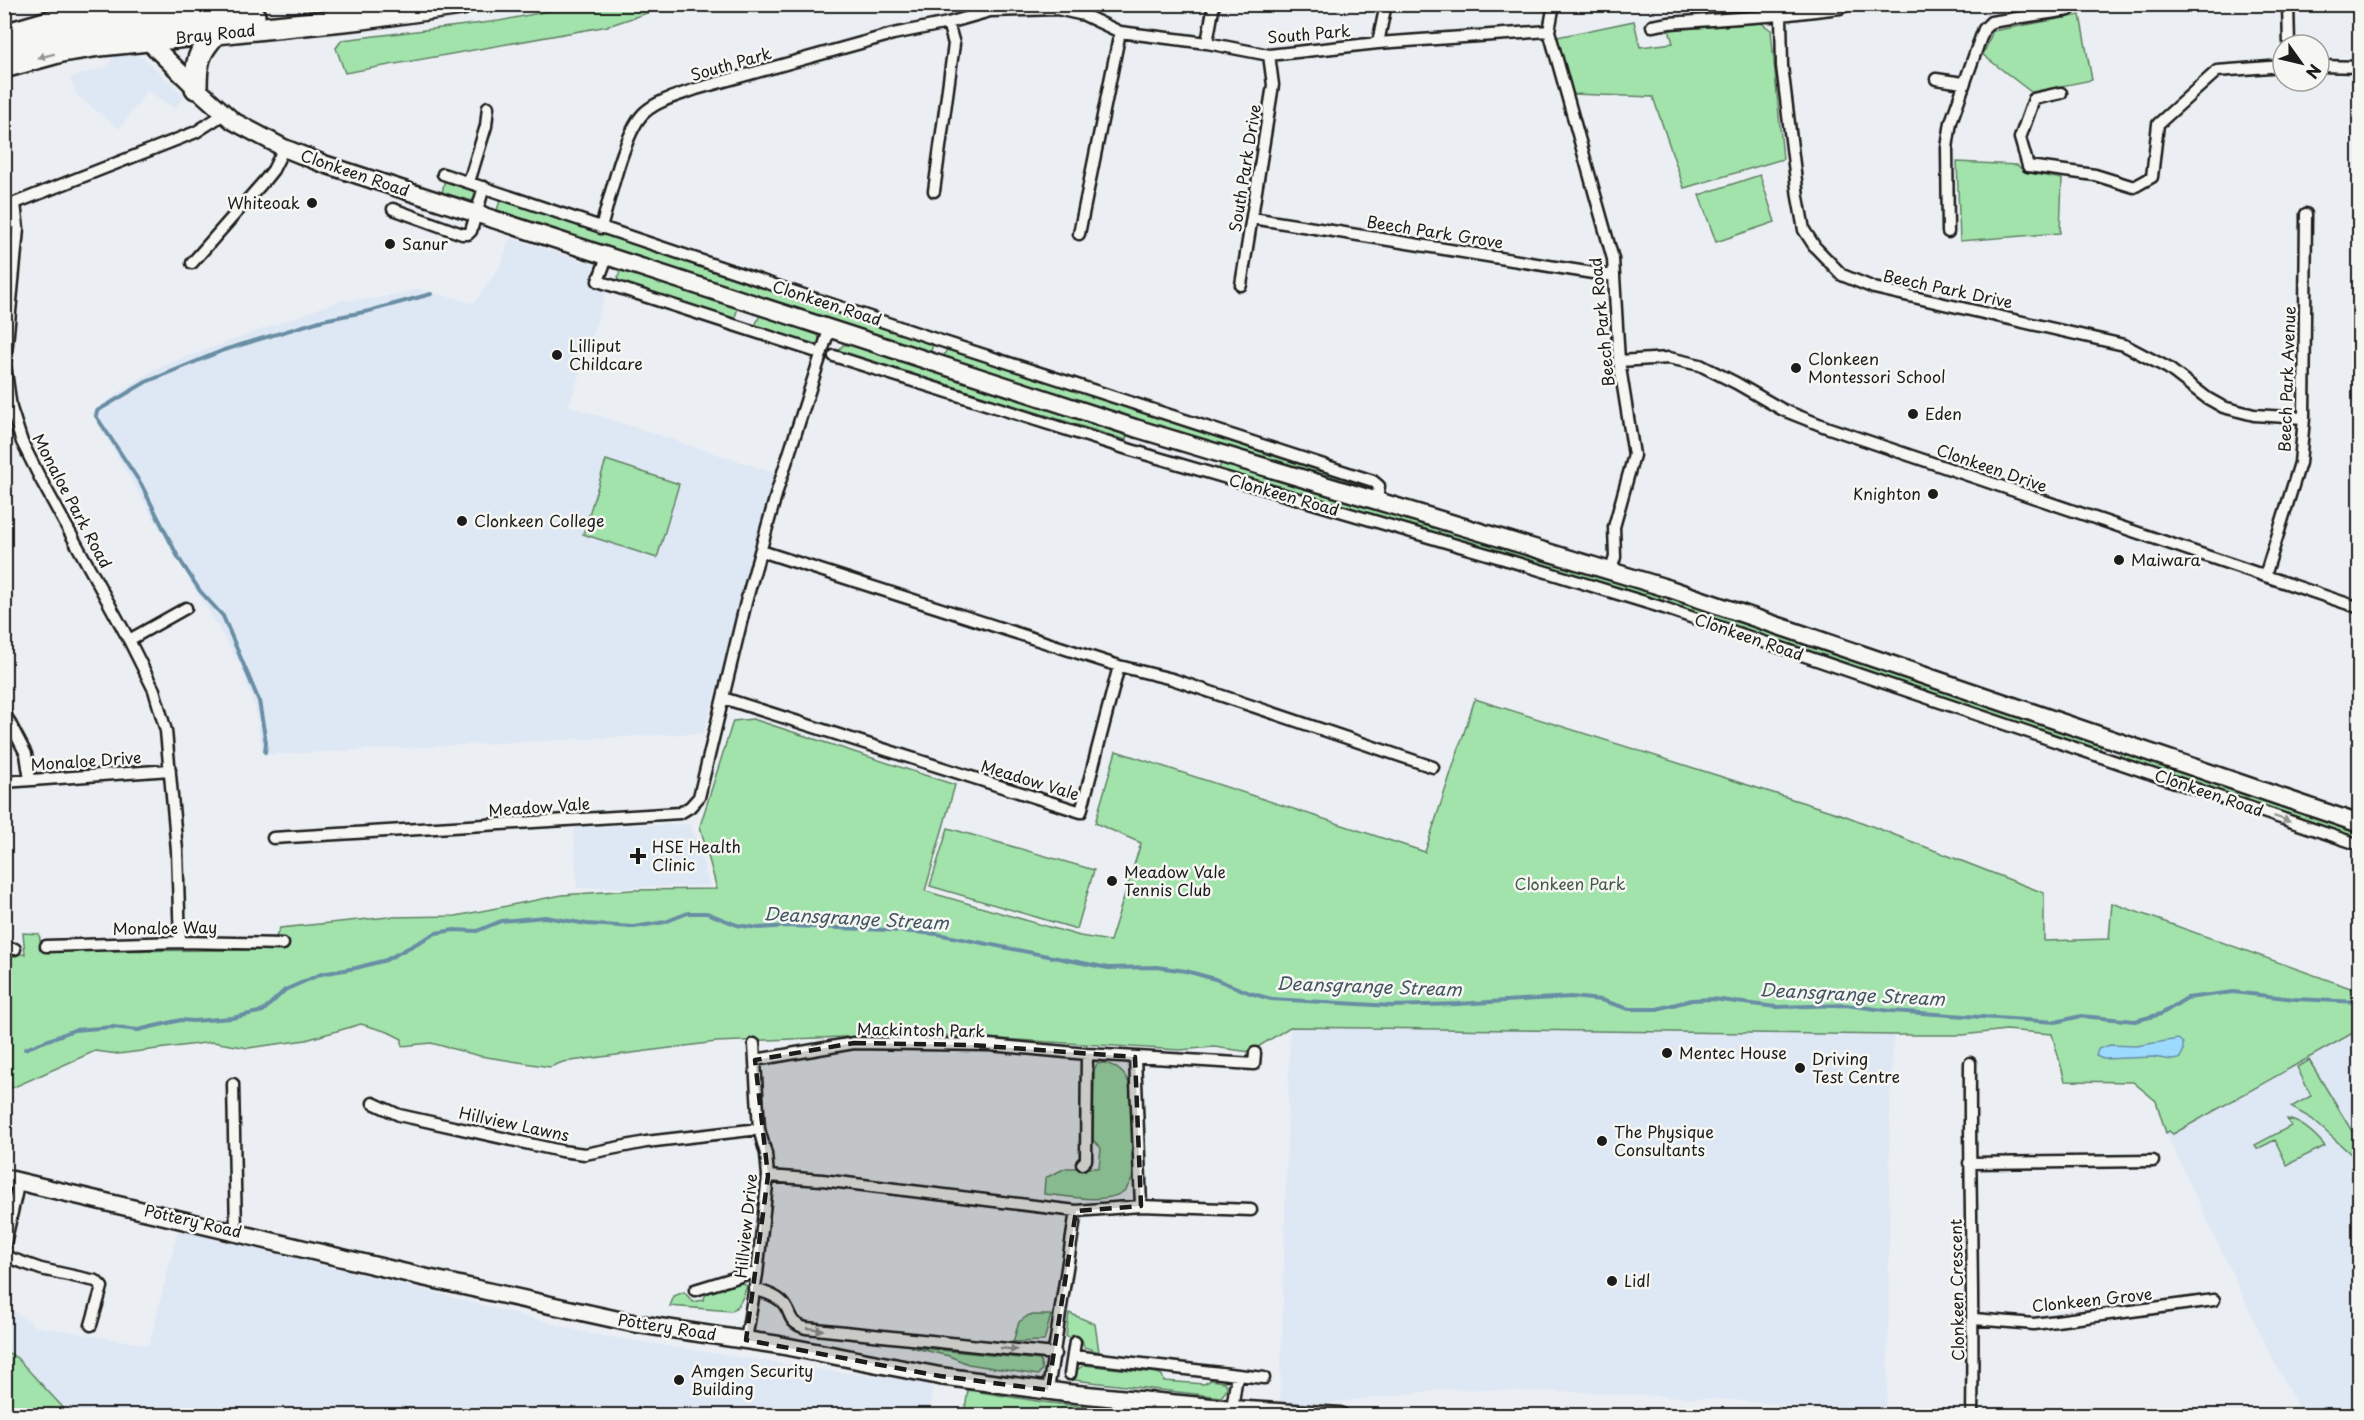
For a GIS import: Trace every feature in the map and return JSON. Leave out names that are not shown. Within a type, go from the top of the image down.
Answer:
[{"type":"highway","points":[[52,21],[72,4]]},
{"type":"highway","name":"Bray Road","points":[[4,67],[62,51],[132,22],[196,4]]},
{"type":"highway","name":"Bray Road","points":[[4,35],[52,21],[132,22],[216,33],[462,4]]},
{"type":"highway","points":[[4,45],[132,22],[270,15],[295,25]]},
{"type":"highway","points":[[196,88],[199,55],[216,33]]},
{"type":"main road","name":"Clonkeen Road","points":[[132,22],[224,114],[284,148],[324,164],[924,361],[1136,428],[1611,570],[2115,739],[2360,824]]},
{"type":"main road","name":"Pottery Road","points":[[12,1180],[423,1277],[632,1323],[746,1340],[940,1376],[1232,1409],[1340,1416]]},
{"type":"street","points":[[1207,43],[1214,4]]},
{"type":"street","points":[[1378,43],[1386,4]]},
{"type":"street","name":"Beech Park Road","points":[[1554,4],[1549,31],[1613,259],[1612,275],[1619,362],[1634,455],[1614,527],[1615,557],[1611,570]]},
{"type":"street","points":[[1652,26],[1781,15],[1840,8],[1848,4]]},
{"type":"street","points":[[1948,232],[1947,148],[1951,122],[1984,29],[1991,22],[2069,10],[2074,4]]},
{"type":"street","points":[[2288,4],[2289,33]]},
{"type":"street","name":"South Park","points":[[601,228],[632,132],[644,112],[696,89],[893,34],[948,23],[990,11],[1057,7],[1084,15],[1120,32],[1207,43],[1269,55],[1378,43],[1549,31]]},
{"type":"street","name":"Beech Park Drive","points":[[1781,15],[1782,66],[1804,230],[1815,247],[1842,275],[1874,288],[2124,345],[2168,368],[2207,399],[2223,407],[2254,415],[2304,418]]},
{"type":"street","points":[[934,190],[954,44],[948,23]]},
{"type":"street","points":[[1079,234],[1120,32]]},
{"type":"street","name":"South Park Drive","points":[[1241,285],[1273,86],[1269,55]]},
{"type":"street","points":[[2331,66],[2360,67]]},
{"type":"street","points":[[2061,93],[2034,99],[2020,138],[2028,166],[2094,175],[2134,187],[2152,177],[2158,124],[2217,71],[2271,67]]},
{"type":"street","points":[[1936,79],[1963,83]]},
{"type":"street","points":[[469,182],[486,126],[488,107]]},
{"type":"street","name":"Monaloe Park Road","points":[[180,942],[177,850],[170,770],[166,732],[154,690],[22,442],[11,408],[5,364],[18,229],[10,204],[196,132],[224,114]]},
{"type":"street","points":[[192,263],[265,180],[284,148]]},
{"type":"street","name":"Clonkeen Road","points":[[443,174],[932,338],[1373,481],[1379,486],[1377,500]]},
{"type":"street","points":[[393,209],[462,234],[471,231],[484,188]]},
{"type":"street","name":"Beech Park Avenue","points":[[2265,576],[2300,463],[2304,418],[2306,214]]},
{"type":"street","name":"Beech Park Grove","points":[[1252,218],[1612,275]]},
{"type":"street","points":[[607,257],[598,281],[814,351]]},
{"type":"street","name":"Meadow Vale","points":[[273,838],[680,813],[690,807],[699,797],[778,488],[829,330]]},
{"type":"street","points":[[924,361],[932,338]]},
{"type":"street","name":"Clonkeen Road","points":[[834,356],[1131,450],[1675,612],[2360,845]]},
{"type":"street","name":"Clonkeen Drive","points":[[1619,362],[1669,358],[1700,364],[1783,410],[1826,427],[2360,608]]},
{"type":"street","points":[[1131,450],[1136,428]]},
{"type":"street","points":[[1464,548],[1469,528]]},
{"type":"street","points":[[761,550],[1119,666],[1172,679],[1433,767]]},
{"type":"street","points":[[129,640],[186,608]]},
{"type":"street","name":"Meadow Vale","points":[[723,698],[1081,812],[1119,666]]},
{"type":"street","points":[[4,711],[26,754],[30,780]]},
{"type":"street","points":[[2108,759],[2115,739]]},
{"type":"street","name":"Monaloe Drive","points":[[4,782],[170,770]]},
{"type":"street","name":"Monaloe Way","points":[[46,945],[180,942],[283,944]]},
{"type":"street","name":"Mackintosh Park","points":[[755,1060],[854,1043],[989,1045],[1087,1054],[1254,1064],[1255,1053]]},
{"type":"street","name":"Hillview Drive","points":[[746,1340],[757,1274],[768,1176],[766,1154],[759,1129],[754,1044]]},
{"type":"street","points":[[1082,1164],[1086,1160],[1087,1054]]},
{"type":"street","points":[[1135,1057],[1141,1206]]},
{"type":"street","name":"Clonkeen Crescent","points":[[1970,1063],[1969,1163],[1974,1319],[1972,1416]]},
{"type":"street","points":[[233,1084],[236,1232]]},
{"type":"street","name":"Hillview Lawns","points":[[373,1103],[399,1115],[561,1151],[585,1154],[646,1142],[759,1129]]},
{"type":"street","points":[[1969,1163],[2153,1161]]},
{"type":"street","points":[[768,1176],[822,1180],[1076,1211],[1141,1206],[1251,1210]]},
{"type":"street","points":[[4,1248],[12,1180]]},
{"type":"street","points":[[1048,1390],[1076,1211]]},
{"type":"street","points":[[4,1256],[41,1269],[96,1281],[102,1287],[91,1325]]},
{"type":"street","points":[[695,1290],[747,1274],[757,1274]]},
{"type":"street","points":[[754,1289],[770,1293],[783,1302],[789,1317],[796,1325],[806,1328],[1055,1354]]},
{"type":"street","name":"Clonkeen Grove","points":[[1974,1319],[2034,1323],[2214,1300]]},
{"type":"street","points":[[1070,1374],[1075,1342]]},
{"type":"street","points":[[1073,1356],[1264,1378]]},
{"type":"street","points":[[1232,1409],[1237,1375]]},
{"type":"highlighted area","points":[[854,1043],[971,1045],[1135,1057],[1141,1206],[1076,1211],[1048,1390],[940,1376],[746,1340],[768,1176],[755,1060]]},
{"type":"shaded area","points":[[129,54],[145,59],[185,96],[175,109],[147,91],[119,129],[77,95],[70,78],[109,66],[111,58]]},
{"type":"shaded area","name":"Clonkeen College","points":[[510,238],[597,265],[595,272],[600,287],[607,290],[569,406],[782,475],[703,733],[263,755],[255,708],[241,666],[91,412],[156,368],[342,300],[374,299],[418,289],[474,303],[501,265]]},
{"type":"shaded area","name":"HSE Health Clinic","points":[[691,824],[710,886],[577,888],[574,827]]},
{"type":"shaded area","points":[[1290,1027],[1894,1035],[1890,1101],[1888,1378],[1885,1415],[1734,1400],[1580,1392],[1449,1389],[1329,1403],[1280,1404]]},
{"type":"shaded area","points":[[2359,1029],[2359,1415],[2302,1415],[2273,1360],[2166,1133]]},
{"type":"shaded area","points":[[178,1230],[418,1288],[591,1334],[829,1371],[926,1381],[932,1387],[930,1416],[70,1415],[17,1358],[5,1350],[5,1304],[35,1326],[149,1345]]},
{"type":"green space","points":[[585,4],[687,5],[650,12],[608,26],[345,73],[336,48],[342,40],[499,21]]},
{"type":"green space","points":[[2080,15],[2092,80],[2031,92],[1983,55],[1993,31]]},
{"type":"green space","points":[[1634,21],[1640,47],[1673,43],[1669,30],[1761,23],[1771,30],[1783,159],[1684,188],[1653,97],[1573,94],[1557,37]]},
{"type":"green space","points":[[1957,162],[2017,165],[2025,172],[2062,179],[2060,233],[1960,241]]},
{"type":"green space","points":[[1760,175],[1775,222],[1716,242],[1699,195]]},
{"type":"green space","points":[[445,178],[482,189],[477,202],[442,193]]},
{"type":"green space","points":[[502,195],[935,338],[930,354],[597,246],[497,210]]},
{"type":"green space","points":[[621,269],[738,307],[734,321],[616,282]]},
{"type":"green space","points":[[760,315],[817,333],[822,345],[814,345],[755,326]]},
{"type":"green space","points":[[949,344],[1365,479],[1363,488],[1218,447],[943,358]]},
{"type":"green space","points":[[843,345],[874,351],[1127,433],[1126,440],[838,351]]},
{"type":"green space","points":[[606,460],[679,484],[657,558],[583,534]]},
{"type":"green space","points":[[1221,463],[1664,596],[1663,603],[1219,469]]},
{"type":"green space","points":[[1669,597],[2101,744],[2100,752],[1667,603]]},
{"type":"green space","name":"Clonkeen Park","points":[[1475,699],[1846,816],[2044,893],[2044,941],[2109,939],[2112,903],[2359,991],[2360,1029],[2173,1134],[2169,1131],[2166,1133],[2156,1101],[2133,1082],[2065,1081],[2052,1034],[2006,1030],[1963,1035],[1894,1035],[1290,1027],[1250,1052],[1214,1047],[1180,1050],[917,1034],[716,1042],[563,1062],[550,1067],[480,1056],[431,1043],[402,1046],[402,1039],[361,1024],[306,1040],[248,1048],[213,1042],[118,1054],[95,1051],[12,1088],[4,1055],[4,955],[25,954],[23,933],[39,934],[42,951],[270,950],[280,928],[389,917],[456,916],[562,895],[631,890],[717,889],[700,826],[733,721],[753,719],[955,785],[925,891],[1080,936],[1110,941],[1141,843],[1095,823],[1116,751],[1425,852]]},
{"type":"green space","points":[[2123,749],[2359,832],[2357,838],[2119,757]]},
{"type":"green space","points":[[948,828],[1094,870],[1077,929],[930,886]]},
{"type":"green space","points":[[2309,1060],[2359,1143],[2359,1149],[2351,1154],[2312,1119],[2291,1107],[2311,1096],[2297,1067]]},
{"type":"green space","points":[[1103,1063],[1121,1071],[1130,1088],[1133,1129],[1132,1179],[1124,1191],[1107,1198],[1044,1194],[1045,1178],[1066,1168],[1099,1168],[1101,1148],[1093,1140],[1094,1070],[1097,1064]]},
{"type":"green space","points":[[2287,1119],[2308,1129],[2325,1146],[2287,1165],[2275,1140],[2257,1149],[2255,1145],[2291,1126]]},
{"type":"green space","points":[[742,1283],[747,1286],[739,1304],[731,1311],[670,1306],[674,1296],[684,1292],[693,1302],[703,1300],[707,1293]]},
{"type":"green space","points":[[1069,1313],[1095,1324],[1099,1352],[1084,1347],[1082,1340],[1066,1337]]},
{"type":"green space","points":[[1029,1315],[1051,1315],[1044,1341],[1013,1342],[1019,1322]]},
{"type":"green space","points":[[911,1347],[1040,1360],[1042,1369],[1038,1375],[968,1364],[949,1356]]},
{"type":"green space","points":[[4,1350],[17,1358],[70,1415],[5,1415]]},
{"type":"green space","points":[[1084,1365],[1157,1373],[1162,1375],[1164,1381],[1204,1384],[1211,1380],[1224,1382],[1227,1385],[1221,1397],[1074,1380],[1077,1370]]},
{"type":"green space","points":[[968,1390],[1043,1402],[1154,1415],[985,1415],[965,1409]]},
{"type":"water","points":[[2178,1039],[2183,1043],[2183,1052],[2179,1059],[2153,1057],[2103,1059],[2096,1056],[2098,1049],[2110,1045],[2136,1046]]},
{"type":"waterway","points":[[265,752],[266,743],[259,701],[223,616],[200,591],[178,557],[141,484],[96,416],[97,411],[146,382],[224,350],[323,320],[369,311],[431,294]]},
{"type":"waterway","name":"Deansgrange Stream","points":[[25,1049],[74,1030],[113,1027],[138,1030],[181,1020],[232,1018],[263,1011],[285,990],[321,974],[386,960],[436,933],[454,930],[477,931],[501,921],[545,917],[587,924],[634,927],[665,922],[688,913],[707,913],[737,925],[758,928],[789,926],[937,934],[1108,968],[1157,967],[1186,971],[1271,999],[1392,1006],[1571,997],[1601,1000],[1629,1009],[1657,1009],[1692,1000],[1713,999],[1776,1007],[1846,1005],[1891,1011],[2056,1022],[2081,1016],[2135,1021],[2161,1014],[2187,998],[2233,992],[2295,999],[2360,1002]]},
{"type":"place","name":"Whiteoak","points":[[312,203]]},
{"type":"place","name":"Sanur","points":[[390,244]]},
{"type":"place","name":"Lilliput Childcare","points":[[557,355]]},
{"type":"place","name":"Clonkeen Montessori School","points":[[1796,368]]},
{"type":"place","name":"Eden","points":[[1913,414]]},
{"type":"place","name":"Knighton","points":[[1933,494]]},
{"type":"place","name":"Clonkeen College","points":[[462,521]]},
{"type":"place","name":"Maiwara","points":[[2119,560]]},
{"type":"place","name":"HSE Health Clinic","points":[[638,856]]},
{"type":"place","name":"Meadow Vale Tennis Club","points":[[1112,881]]},
{"type":"place","name":"Mentec House","points":[[1667,1053]]},
{"type":"place","name":"Driving Test Centre","points":[[1800,1068]]},
{"type":"place","name":"The Physique Consultants","points":[[1602,1141]]},
{"type":"place","name":"Lidl","points":[[1612,1281]]},
{"type":"place","name":"Amgen Security Building","points":[[679,1380]]}]
